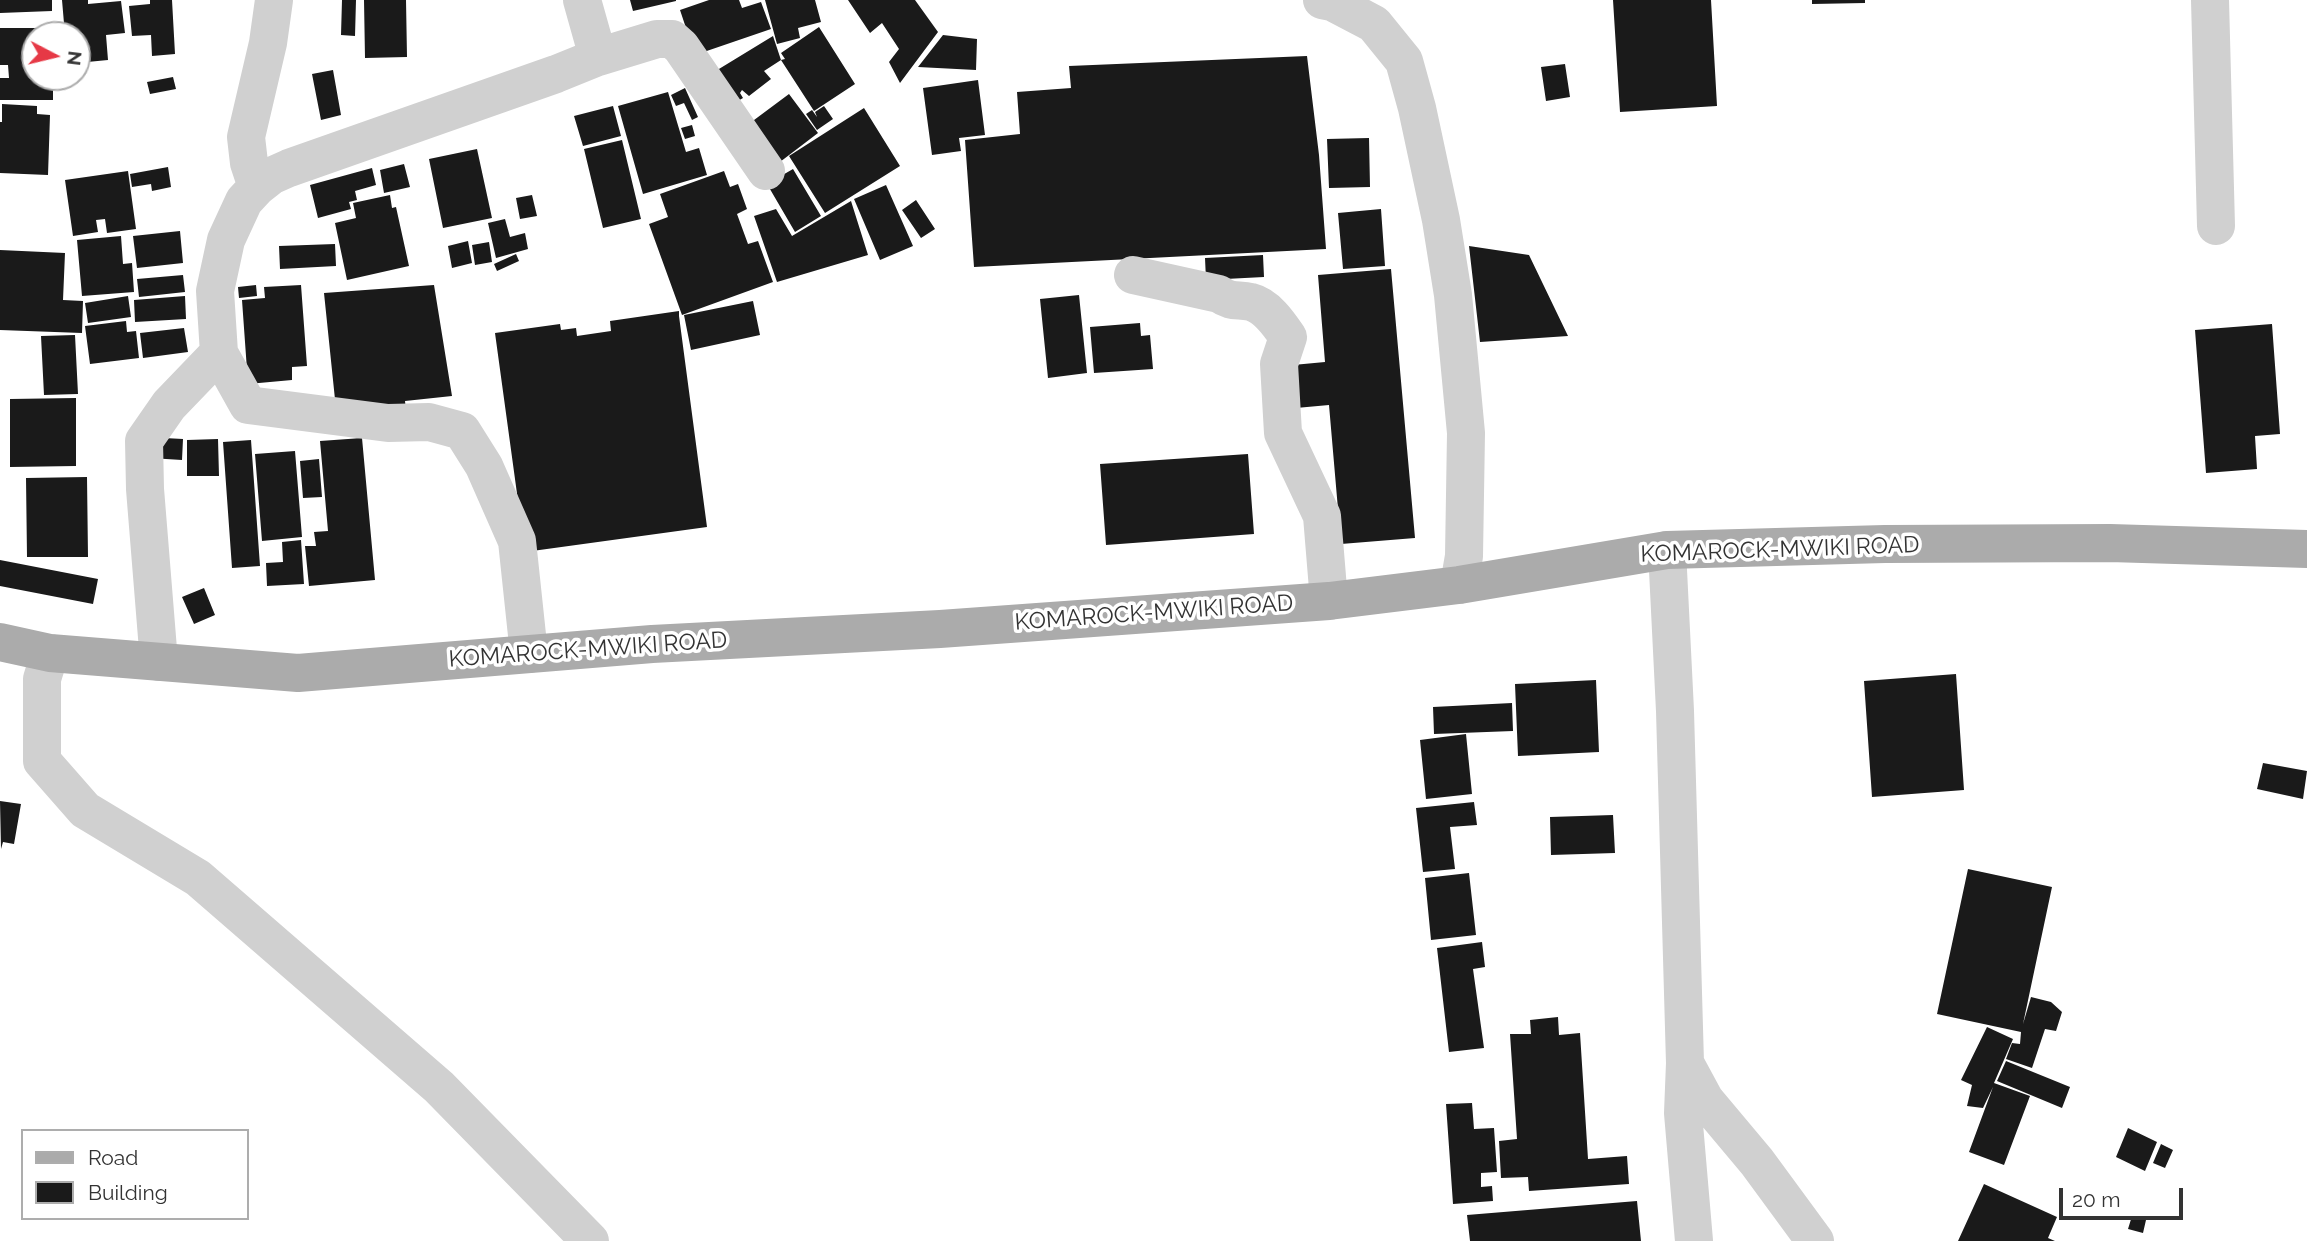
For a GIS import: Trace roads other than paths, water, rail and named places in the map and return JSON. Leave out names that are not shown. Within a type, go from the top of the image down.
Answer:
[{"type":"main road","name":"KOMAROCK-MWIKI ROAD","points":[[0,642],[50,653],[298,673],[652,644],[954,628],[1329,601],[1459,585],[1667,550],[1885,544],[2071,543],[2307,549]]},
{"type":"street","points":[[257,187],[246,137],[268,43],[274,0]]},
{"type":"street","points":[[582,0],[598,57]]},
{"type":"street","points":[[1322,0],[1332,2],[1374,24],[1404,61],[1417,108],[1441,220],[1453,295],[1464,408],[1464,556],[1459,585]]},
{"type":"street","points":[[2210,0],[2216,226]]},
{"type":"street","points":[[529,654],[517,541],[484,466],[462,431],[429,422],[388,424],[248,405],[219,354],[215,291],[226,240],[244,201],[271,176],[289,168],[598,57],[657,39],[672,39],[681,47],[766,171]]},
{"type":"street","points":[[1133,275],[1219,294],[1229,300],[1253,302],[1266,310],[1288,337],[1279,363],[1283,433],[1322,516],[1329,601]]},
{"type":"street","points":[[159,662],[145,489],[144,441],[169,405],[219,354]]},
{"type":"street","points":[[1667,550],[1675,710],[1685,1063],[1683,1113],[1693,1241]]},
{"type":"street","points":[[50,653],[42,679],[42,761],[85,810],[198,877],[439,1087],[590,1241]]},
{"type":"street","points":[[1685,1063],[1705,1100],[1815,1241]]}]
